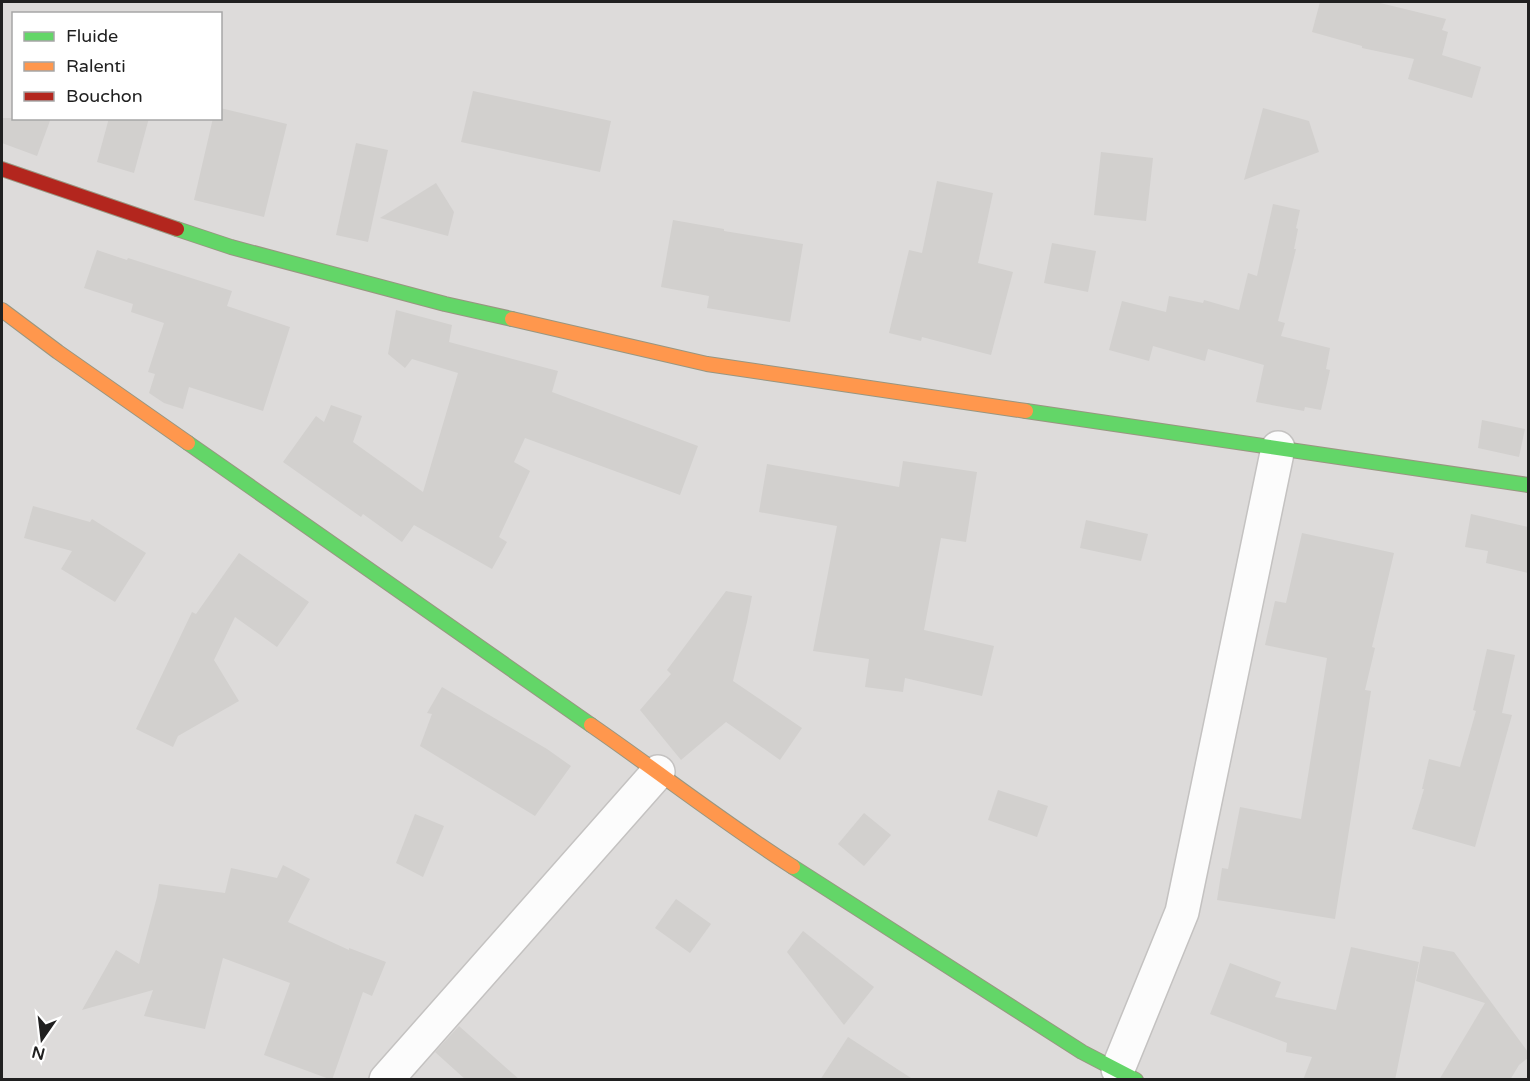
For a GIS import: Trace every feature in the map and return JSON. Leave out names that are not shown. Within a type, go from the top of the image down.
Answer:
[{"type":"main road","points":[[2,169],[231,247],[445,304],[707,363],[1528,485]]},
{"type":"main road","points":[[2,310],[87,373],[658,772],[756,844],[1082,1052],[1127,1074]]},
{"type":"street","points":[[1127,1074],[1182,912],[1278,448]]},
{"type":"street","points":[[386,1080],[658,772]]},
{"type":"shaded area","points":[[2,2],[1528,2],[1528,1079],[2,1079]]},
{"type":"building","points":[[1320,2],[1376,2],[1446,19],[1442,30],[1448,32],[1442,55],[1481,67],[1472,98],[1408,79],[1414,59],[1362,48],[1362,46],[1312,32]]},
{"type":"building","points":[[473,91],[611,121],[600,172],[461,142]]},
{"type":"building","points":[[222,108],[287,124],[264,217],[194,200],[213,120],[222,120]]},
{"type":"building","points":[[1263,108],[1309,121],[1319,152],[1244,180]]},
{"type":"building","points":[[2,118],[50,120],[37,156],[2,143]]},
{"type":"building","points":[[108,120],[148,120],[134,173],[97,162]]},
{"type":"building","points":[[356,143],[388,150],[368,242],[336,235]]},
{"type":"building","points":[[1101,152],[1153,158],[1146,221],[1094,215]]},
{"type":"building","points":[[937,181],[993,193],[978,263],[1013,272],[991,355],[922,337],[921,341],[889,333],[909,250],[922,253]]},
{"type":"building","points":[[436,183],[454,212],[448,236],[380,218]]},
{"type":"building","points":[[1273,204],[1300,210],[1296,228],[1298,229],[1294,249],[1296,249],[1278,321],[1285,323],[1281,336],[1330,348],[1326,369],[1330,370],[1321,410],[1305,407],[1304,411],[1256,402],[1264,365],[1208,349],[1205,361],[1153,346],[1149,361],[1109,350],[1122,301],[1166,312],[1169,296],[1203,303],[1204,300],[1239,310],[1248,273],[1257,276]]},
{"type":"building","points":[[673,220],[803,244],[790,322],[707,308],[709,296],[661,287]]},
{"type":"building","points":[[1052,243],[1096,251],[1088,292],[1044,283]]},
{"type":"building","points":[[97,250],[232,291],[227,306],[290,327],[263,411],[189,387],[183,409],[164,403],[149,393],[155,374],[148,372],[164,323],[131,312],[133,304],[84,288]]},
{"type":"building","points":[[396,310],[452,325],[449,342],[558,371],[552,392],[698,446],[680,495],[525,438],[514,462],[530,471],[499,537],[507,542],[492,569],[414,525],[402,542],[363,514],[361,517],[283,462],[316,416],[324,422],[331,405],[362,416],[353,442],[423,492],[458,373],[412,359],[405,368],[388,354]]},
{"type":"building","points":[[1482,420],[1525,429],[1519,457],[1478,448]]},
{"type":"building","points":[[903,461],[977,472],[966,542],[941,538],[924,630],[994,646],[982,696],[905,678],[903,692],[865,687],[869,659],[813,651],[837,526],[759,512],[767,464],[899,487]]},
{"type":"building","points":[[33,506],[90,522],[92,519],[146,553],[115,602],[61,569],[72,551],[24,538]]},
{"type":"building","points":[[1471,514],[1528,527],[1528,573],[1486,563],[1488,551],[1465,547]]},
{"type":"building","points":[[1086,520],[1148,534],[1141,561],[1080,548]]},
{"type":"building","points":[[1302,533],[1394,553],[1372,647],[1375,648],[1365,690],[1371,691],[1335,919],[1217,900],[1222,868],[1228,869],[1240,807],[1301,819],[1327,658],[1265,645],[1275,601],[1286,603]]},
{"type":"building","points":[[239,553],[309,602],[277,647],[235,617],[214,660],[239,701],[178,736],[173,747],[136,729],[192,612],[196,614]]},
{"type":"building","points":[[726,591],[752,596],[733,681],[802,728],[780,760],[726,722],[681,760],[640,710],[671,674],[667,670]]},
{"type":"building","points":[[1487,649],[1515,655],[1502,713],[1512,715],[1475,847],[1412,829],[1424,789],[1422,789],[1429,759],[1460,767],[1476,711],[1473,710]]},
{"type":"building","points":[[442,687],[547,749],[571,766],[535,816],[420,746],[432,714],[427,713]]},
{"type":"building","points":[[998,790],[1048,806],[1037,837],[988,820]]},
{"type":"building","points":[[864,813],[891,835],[864,866],[838,844]]},
{"type":"building","points":[[415,814],[444,826],[423,877],[396,863]]},
{"type":"building","points":[[283,865],[310,879],[288,922],[349,950],[349,948],[386,962],[372,996],[363,992],[332,1080],[264,1055],[290,983],[223,958],[205,1029],[144,1016],[153,990],[82,1010],[116,950],[139,964],[159,884],[225,893],[231,868],[277,878]]},
{"type":"building","points":[[676,899],[711,924],[690,953],[655,928]]},
{"type":"building","points":[[803,931],[874,987],[844,1025],[787,952]]},
{"type":"building","points":[[1423,946],[1454,952],[1528,1052],[1528,1058],[1519,1065],[1510,1080],[1439,1080],[1485,1003],[1416,981]]},
{"type":"building","points":[[1351,947],[1419,962],[1395,1080],[1303,1080],[1312,1057],[1286,1052],[1287,1043],[1210,1014],[1230,963],[1281,982],[1275,997],[1336,1010]]},
{"type":"building","points":[[459,1026],[520,1080],[466,1080],[435,1052]]},
{"type":"building","points":[[848,1037],[914,1080],[820,1080]]},
{"type":"traffic: fast","points":[[177,229],[231,247],[445,304],[512,319]]},
{"type":"traffic: fast","points":[[1026,411],[1528,485]]},
{"type":"traffic: fast","points":[[188,443],[591,725]]},
{"type":"traffic: fast","points":[[793,867],[1082,1052],[1136,1080]]},
{"type":"traffic: slow","points":[[2,310],[188,443]]},
{"type":"traffic: slow","points":[[512,319],[707,364],[1026,411]]},
{"type":"traffic: slow","points":[[591,725],[793,867]]},
{"type":"traffic: jam","points":[[2,169],[177,229]]}]
